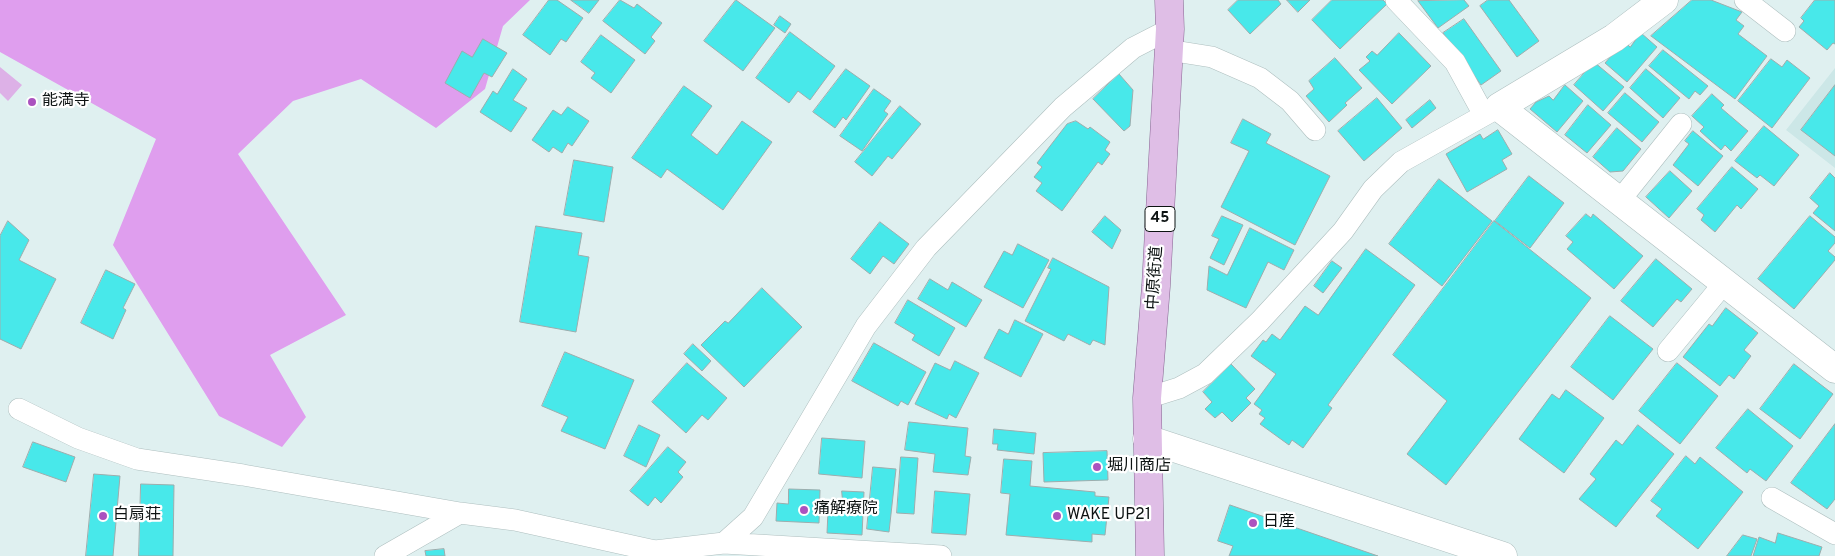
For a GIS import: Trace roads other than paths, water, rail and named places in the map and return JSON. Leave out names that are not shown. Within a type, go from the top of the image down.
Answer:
[{"type":"main road","name":"中原街道","points":[[1150,556],[1147,439],[1148,398],[1156,286],[1170,0]]},
{"type":"street","points":[[1664,0],[1614,38],[1491,111],[1620,200],[1835,369]]},
{"type":"street","points":[[1147,439],[1503,556]]},
{"type":"lane","points":[[1148,398],[1179,388],[1205,374],[1260,322],[1343,231],[1373,189],[1401,162],[1491,111],[1455,62],[1396,0]]},
{"type":"lane","points":[[1746,0],[1785,31]]},
{"type":"lane","points":[[724,543],[753,517],[866,326],[926,248],[1063,107],[1133,48],[1169,40],[1260,78],[1290,101],[1315,130]]},
{"type":"lane","points":[[1620,200],[1681,124]]},
{"type":"lane","points":[[1668,351],[1724,282]]},
{"type":"lane","points":[[19,409],[78,438],[137,459],[243,475],[460,513],[515,520],[655,553],[724,543],[941,556]]},
{"type":"lane","points":[[1772,498],[1835,534]]},
{"type":"lane","points":[[385,556],[460,513]]},
{"type":"place","name":"能満寺","points":[[32,102]]},
{"type":"place","name":"堀川商店","points":[[1097,467]]},
{"type":"place","name":"痛解療院","points":[[804,510]]},
{"type":"place","name":"白扇荘","points":[[103,516]]},
{"type":"place","name":"WAKE UP21","points":[[1057,516]]},
{"type":"place","name":"日産","points":[[1253,523]]}]
